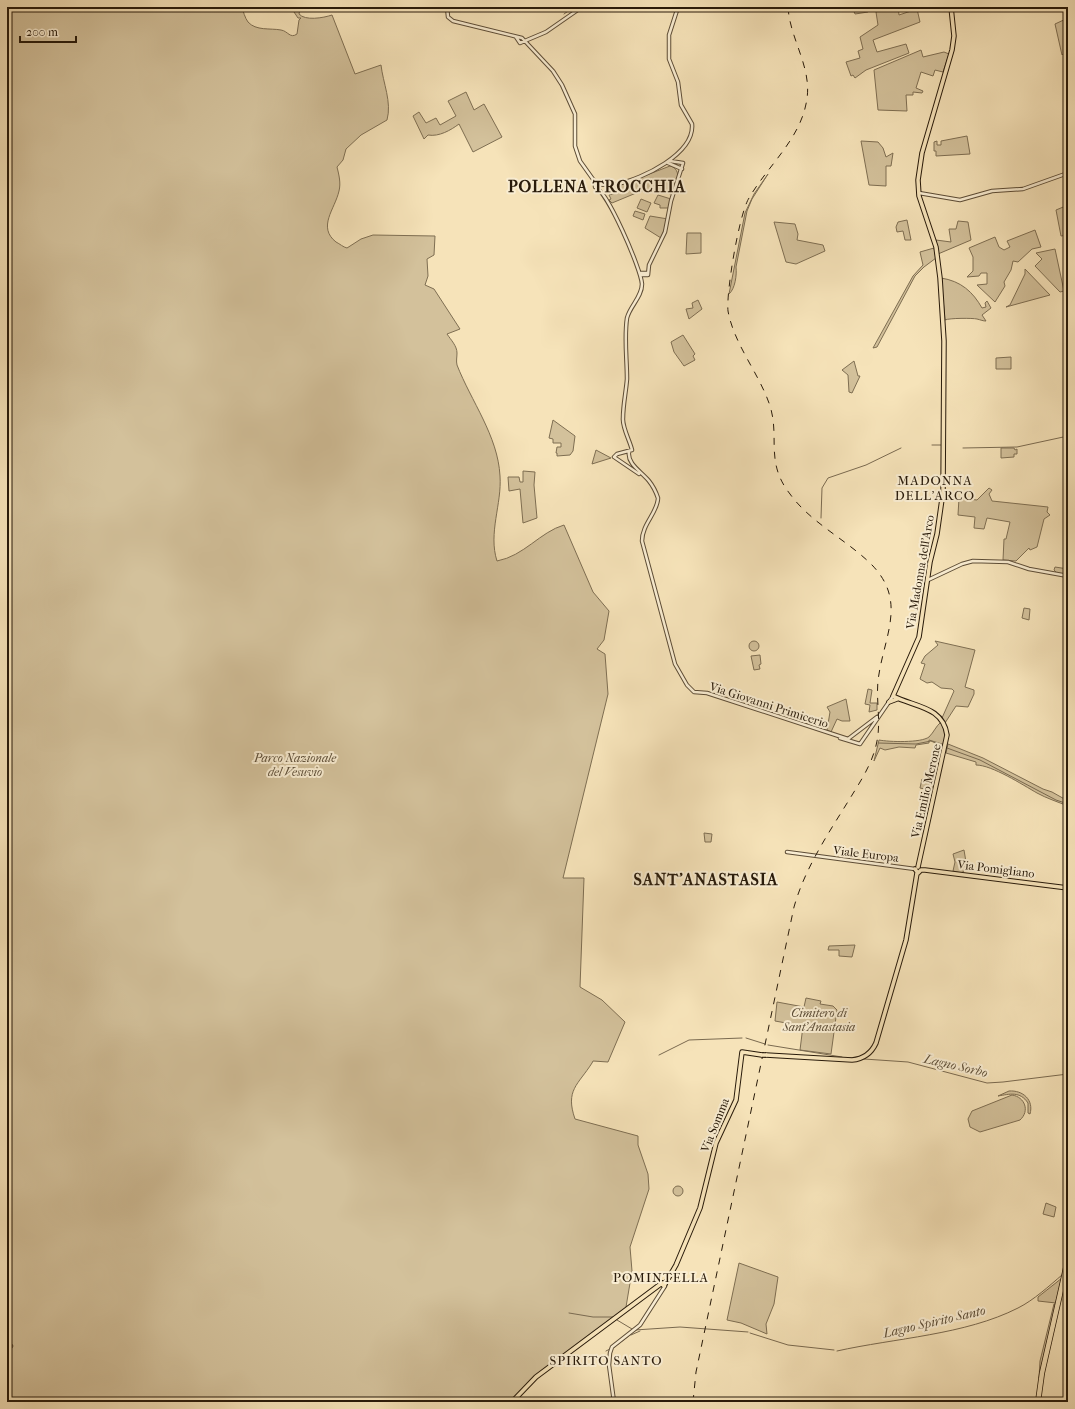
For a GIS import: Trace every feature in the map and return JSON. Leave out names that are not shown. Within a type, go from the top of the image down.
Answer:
[{"type":"highway","points":[[1038,1402],[1042,1373],[1068,1259]]},
{"type":"main road","points":[[918,191],[922,153],[952,50],[954,36],[951,7]]},
{"type":"main road","name":"Via Madonna dell'Arco","points":[[893,696],[919,637],[930,562],[938,534],[943,492],[944,341],[938,258],[918,191]]},
{"type":"main road","points":[[889,702],[898,699],[895,691]]},
{"type":"main road","name":"Via Emilio Merone","points":[[742,1052],[764,1055],[852,1060],[862,1058],[871,1052],[876,1043],[906,940],[918,870],[947,735],[944,724],[935,713],[893,696]]},
{"type":"main road","name":"Via Pomigliano","points":[[918,870],[1068,888]]},
{"type":"main road","name":"Via Somma","points":[[663,1285],[671,1274],[700,1208],[716,1143],[736,1100],[742,1052]]},
{"type":"main road","points":[[512,1402],[536,1377],[663,1285]]},
{"type":"street","points":[[447,7],[448,17],[453,21],[516,36],[528,45],[553,71],[562,84],[575,114],[575,146],[580,162],[597,184],[604,196],[626,239],[641,274],[640,292],[627,320],[627,378],[623,421],[632,450],[629,452],[630,460],[639,473]]},
{"type":"street","points":[[522,41],[530,39],[551,29],[582,7]]},
{"type":"street","points":[[597,184],[619,183],[669,162],[687,144],[692,127],[691,121],[681,105],[678,82],[670,59],[668,35],[678,7]]},
{"type":"street","points":[[528,45],[530,39]]},
{"type":"street","points":[[641,274],[648,274],[649,265],[666,232],[672,201],[682,169],[682,162],[669,162]]},
{"type":"street","points":[[669,162],[682,169]]},
{"type":"street","points":[[918,191],[960,200],[992,192],[1023,189],[1068,173]]},
{"type":"street","points":[[629,452],[617,454],[614,457],[639,473]]},
{"type":"street","name":"Via Giovanni Primicerio","points":[[639,473],[650,483],[658,498],[658,502],[644,526],[642,536],[644,553],[675,664],[687,685],[694,692],[707,693],[860,744],[873,725]]},
{"type":"street","points":[[928,580],[965,563],[979,561],[1008,562],[1028,569],[1068,576]]},
{"type":"street","points":[[929,575],[937,576]]},
{"type":"street","name":"Via Madonna dell'Arco","points":[[879,715],[893,696]]},
{"type":"street","points":[[845,740],[879,715]]},
{"type":"street","points":[[873,725],[879,715]]},
{"type":"street","points":[[872,721],[873,725]]},
{"type":"street","name":"Viale Europa","points":[[787,852],[918,870]]},
{"type":"street","points":[[614,1402],[609,1365],[610,1353],[615,1343],[640,1325],[663,1285]]},
{"type":"street","points":[[7,1343],[10,1347],[7,1351]]},
{"type":"green space","name":"Parco Nazionale del Vesuvio","points":[[7,7],[242,7],[246,19],[251,25],[259,28],[281,30],[293,36],[297,34],[299,20],[301,18],[298,18],[292,9],[298,7],[312,7],[311,10],[300,9],[299,14],[305,18],[319,18],[332,15],[355,74],[381,65],[387,92],[388,113],[387,120],[361,135],[346,149],[343,160],[337,167],[340,179],[340,188],[329,218],[328,230],[336,242],[347,248],[361,239],[373,235],[435,236],[434,255],[427,259],[428,276],[425,285],[434,289],[460,329],[447,334],[454,343],[457,353],[457,365],[489,433],[498,461],[500,487],[494,540],[497,561],[515,554],[555,528],[564,525],[593,592],[609,611],[604,640],[597,649],[605,654],[608,694],[563,878],[584,878],[580,987],[602,1000],[625,1022],[608,1062],[593,1061],[574,1088],[571,1101],[575,1119],[638,1136],[638,1145],[648,1174],[649,1189],[630,1247],[632,1271],[625,1313],[534,1379],[512,1402],[7,1402]]},
{"type":"green space","points":[[852,7],[869,8],[868,12],[855,14]]},
{"type":"green space","points":[[889,7],[898,7],[899,15],[917,9],[920,22],[873,40],[877,52],[906,44],[909,53],[866,70],[855,78],[853,75],[851,76],[846,62],[860,58],[858,51],[863,49],[860,37],[878,25],[876,12]]},
{"type":"green space","points":[[1068,18],[1068,49],[1062,55],[1055,24]]},
{"type":"green space","points":[[921,50],[923,57],[944,52],[949,54],[943,72],[935,70],[933,76],[921,72],[916,88],[923,91],[922,93],[913,92],[913,95],[906,95],[907,111],[878,110],[874,70]]},
{"type":"green space","points":[[466,92],[474,110],[484,104],[502,137],[473,152],[459,124],[445,132],[436,135],[428,135],[424,139],[413,116],[419,112],[426,123],[436,118],[440,125],[456,116],[448,101]]},
{"type":"green space","points":[[967,136],[970,154],[936,156],[936,151],[934,151],[934,142],[937,141],[937,145],[941,145],[941,141]]},
{"type":"green space","points":[[861,141],[878,142],[883,148],[886,157],[893,153],[891,166],[886,166],[886,186],[869,185]]},
{"type":"green space","points":[[670,166],[674,168],[678,174],[677,183],[671,194],[652,190],[641,191],[612,203],[609,200],[611,199],[609,195],[616,193],[615,185],[626,183]]},
{"type":"green space","points":[[768,174],[752,199],[747,211],[736,267],[735,282],[733,289],[729,294],[745,213],[754,194]]},
{"type":"green space","points":[[658,195],[671,199],[669,208],[660,208],[660,205],[654,203]]},
{"type":"green space","points":[[641,199],[651,203],[647,212],[637,208]]},
{"type":"green space","points":[[1068,205],[1068,235],[1061,236],[1056,210]]},
{"type":"green space","points":[[635,211],[645,214],[643,220],[633,216]]},
{"type":"green space","points":[[650,216],[668,219],[661,238],[645,228]]},
{"type":"green space","points":[[907,220],[911,240],[905,240],[903,231],[897,232],[896,227],[898,222]]},
{"type":"green space","points":[[958,221],[968,222],[971,240],[938,254],[936,240],[951,242],[949,229],[956,229]]},
{"type":"green space","points":[[774,222],[795,224],[798,234],[797,240],[823,245],[825,251],[796,264],[786,262]]},
{"type":"green space","points":[[1035,230],[1041,247],[1032,249],[1018,262],[1013,261],[1011,270],[1004,282],[1005,286],[995,302],[977,285],[987,284],[987,273],[981,273],[979,276],[967,277],[973,271],[973,257],[969,248],[995,237],[999,247],[1004,250],[1010,247],[1007,241]]},
{"type":"green space","points":[[687,233],[701,233],[701,253],[686,254]]},
{"type":"green space","points":[[934,248],[936,258],[915,276],[877,347],[873,348],[913,276],[923,265],[920,252]]},
{"type":"green space","points":[[1055,249],[1064,291],[1060,292],[1035,266],[1042,259],[1036,253]]},
{"type":"green space","points":[[1025,269],[1050,295],[1006,307],[1010,305],[1025,274]]},
{"type":"green space","points":[[941,278],[948,279],[966,288],[975,297],[982,308],[986,307],[985,303],[987,301],[991,308],[982,315],[986,321],[971,318],[945,320]]},
{"type":"green space","points":[[698,300],[702,309],[689,319],[686,309],[693,308],[692,303]]},
{"type":"green space","points":[[683,335],[695,354],[693,356],[695,360],[684,366],[674,352],[671,342]]},
{"type":"green space","points":[[1011,357],[1011,369],[996,369],[996,358]]},
{"type":"green space","points":[[854,361],[858,376],[860,376],[852,393],[849,392],[848,375],[842,370]]},
{"type":"green space","points":[[553,420],[575,436],[573,451],[570,455],[557,456],[557,447],[561,447],[561,443],[553,443],[553,439],[549,438]]},
{"type":"green space","points":[[1001,448],[1017,449],[1017,454],[1014,454],[1014,457],[1001,458]]},
{"type":"green space","points":[[596,450],[611,458],[592,464]]},
{"type":"green space","points":[[523,471],[535,472],[534,485],[537,518],[523,523],[520,489],[509,491],[508,477],[519,477],[520,482],[523,482]]},
{"type":"green space","points":[[989,488],[992,490],[989,494],[992,501],[1048,507],[1047,512],[1050,515],[1044,519],[1037,547],[1030,550],[1029,548],[1016,561],[1003,560],[1004,539],[1006,539],[1010,522],[987,518],[984,529],[974,528],[975,517],[958,515],[959,498],[977,500]]},
{"type":"green space","points":[[1055,567],[1068,569],[1068,575],[1057,573],[1054,570]]},
{"type":"green space","points":[[1024,608],[1030,609],[1029,620],[1022,618]]},
{"type":"green space","points":[[752,641],[756,641],[758,642],[758,650],[752,651],[749,648],[749,644]]},
{"type":"green space","points":[[935,641],[975,650],[965,687],[974,690],[974,694],[968,707],[956,706],[945,723],[942,718],[954,691],[952,689],[941,688],[932,682],[927,683],[920,679],[925,664],[921,663],[925,656],[938,645]]},
{"type":"green space","points":[[760,655],[760,669],[754,670],[751,656]]},
{"type":"green space","points":[[868,689],[872,690],[870,703],[877,703],[877,710],[869,712],[870,705],[865,704]]},
{"type":"green space","points":[[846,699],[850,721],[842,721],[837,719],[831,732],[827,730],[830,712],[827,707]]},
{"type":"green space","points":[[941,722],[945,732],[945,745],[929,740],[929,743],[916,745],[915,748],[899,747],[885,750],[880,748],[874,761],[879,740],[905,742],[925,739],[929,737]]},
{"type":"green space","points":[[948,744],[983,758],[1043,789],[1052,792],[1068,801],[1068,806],[1041,795],[990,768],[976,765],[976,762],[946,753]]},
{"type":"green space","points":[[922,779],[936,782],[934,791],[920,788]]},
{"type":"green space","points":[[704,833],[712,834],[711,842],[705,842]]},
{"type":"green space","points":[[964,850],[966,862],[964,871],[961,873],[953,871],[955,862],[953,854]]},
{"type":"green space","points":[[855,945],[852,957],[839,956],[839,950],[828,950],[829,946]]},
{"type":"green space","name":"Cimitero di Sant'Anastasia","points":[[806,998],[821,1001],[820,1004],[833,1006],[837,1010],[831,1054],[800,1050],[803,1026],[775,1021],[777,1002],[804,1007]]},
{"type":"green space","points":[[1009,1091],[1019,1092],[1029,1100],[1031,1109],[1030,1114],[1028,1113],[1028,1103],[1022,1097],[1014,1094],[998,1096]]},
{"type":"green space","points":[[1012,1095],[1020,1098],[1025,1105],[1025,1113],[1020,1120],[980,1132],[970,1127],[968,1119],[972,1111]]},
{"type":"green space","points":[[676,1186],[680,1186],[682,1187],[682,1195],[676,1196],[673,1193],[673,1189]]},
{"type":"green space","points":[[1046,1203],[1056,1207],[1054,1217],[1043,1214]]},
{"type":"green space","points":[[739,1263],[778,1277],[774,1304],[766,1324],[767,1334],[741,1323],[727,1320]]},
{"type":"green space","points":[[1062,1278],[1056,1303],[1038,1301],[1038,1297]]},
{"type":"green space","points":[[1054,1304],[1056,1304],[1039,1378],[1040,1361]]},
{"type":"waterway","points":[[564,14],[574,7]]},
{"type":"waterway","points":[[963,448],[1017,447],[1068,436]]},
{"type":"waterway","points":[[932,445],[941,445]]},
{"type":"waterway","points":[[821,518],[822,488],[828,478],[866,465],[901,448]]},
{"type":"waterway","points":[[878,743],[916,744],[931,741],[942,746]]},
{"type":"waterway","points":[[947,748],[980,760],[1056,800],[1068,804]]},
{"type":"waterway","name":"Lagno Sorbo","points":[[659,1055],[689,1040],[742,1038]]},
{"type":"waterway","name":"Lagno Sorbo","points":[[746,1038],[765,1044]]},
{"type":"waterway","name":"Lagno Sorbo","points":[[768,1045],[842,1057]]},
{"type":"waterway","name":"Lagno Sorbo","points":[[847,1058],[852,1058]]},
{"type":"waterway","name":"Lagno Sorbo","points":[[864,1059],[908,1062],[987,1083],[1068,1074]]},
{"type":"waterway","name":"Lagno Spirito Santo","points":[[837,1351],[953,1330],[997,1317],[1030,1301],[1062,1275]]},
{"type":"waterway","points":[[569,1313],[593,1317],[614,1317]]},
{"type":"waterway","points":[[617,1320],[632,1329]]},
{"type":"waterway","name":"Lagno Spirito Santo","points":[[635,1330],[680,1327],[748,1332]]},
{"type":"waterway","points":[[631,1335],[640,1331]]},
{"type":"waterway","name":"Lagno Spirito Santo","points":[[750,1333],[788,1345],[834,1350]]},
{"type":"waterway","points":[[613,1348],[630,1335]]},
{"type":"waterway","points":[[606,1351],[610,1349]]},
{"type":"railway","points":[[693,1402],[696,1372],[794,907],[804,879],[811,865],[825,839],[862,779],[875,749],[879,726],[878,681],[890,620],[891,605],[888,591],[882,577],[860,554],[807,513],[798,504],[782,482],[777,470],[775,459],[774,426],[769,403],[759,380],[735,335],[728,311],[729,288],[734,254],[745,207],[756,187],[782,153],[797,130],[806,104],[808,91],[807,79],[793,32],[788,7]]},
{"type":"district","name":"POLLENA TROCCHIA","points":[[597,186]]},
{"type":"district","name":"MADONNA DELL'ARCO","points":[[935,488]]},
{"type":"district","name":"SANT'ANASTASIA","points":[[706,879]]},
{"type":"district","name":"POMINTELLA","points":[[661,1277]]},
{"type":"district","name":"SPIRITO SANTO","points":[[606,1360]]}]
